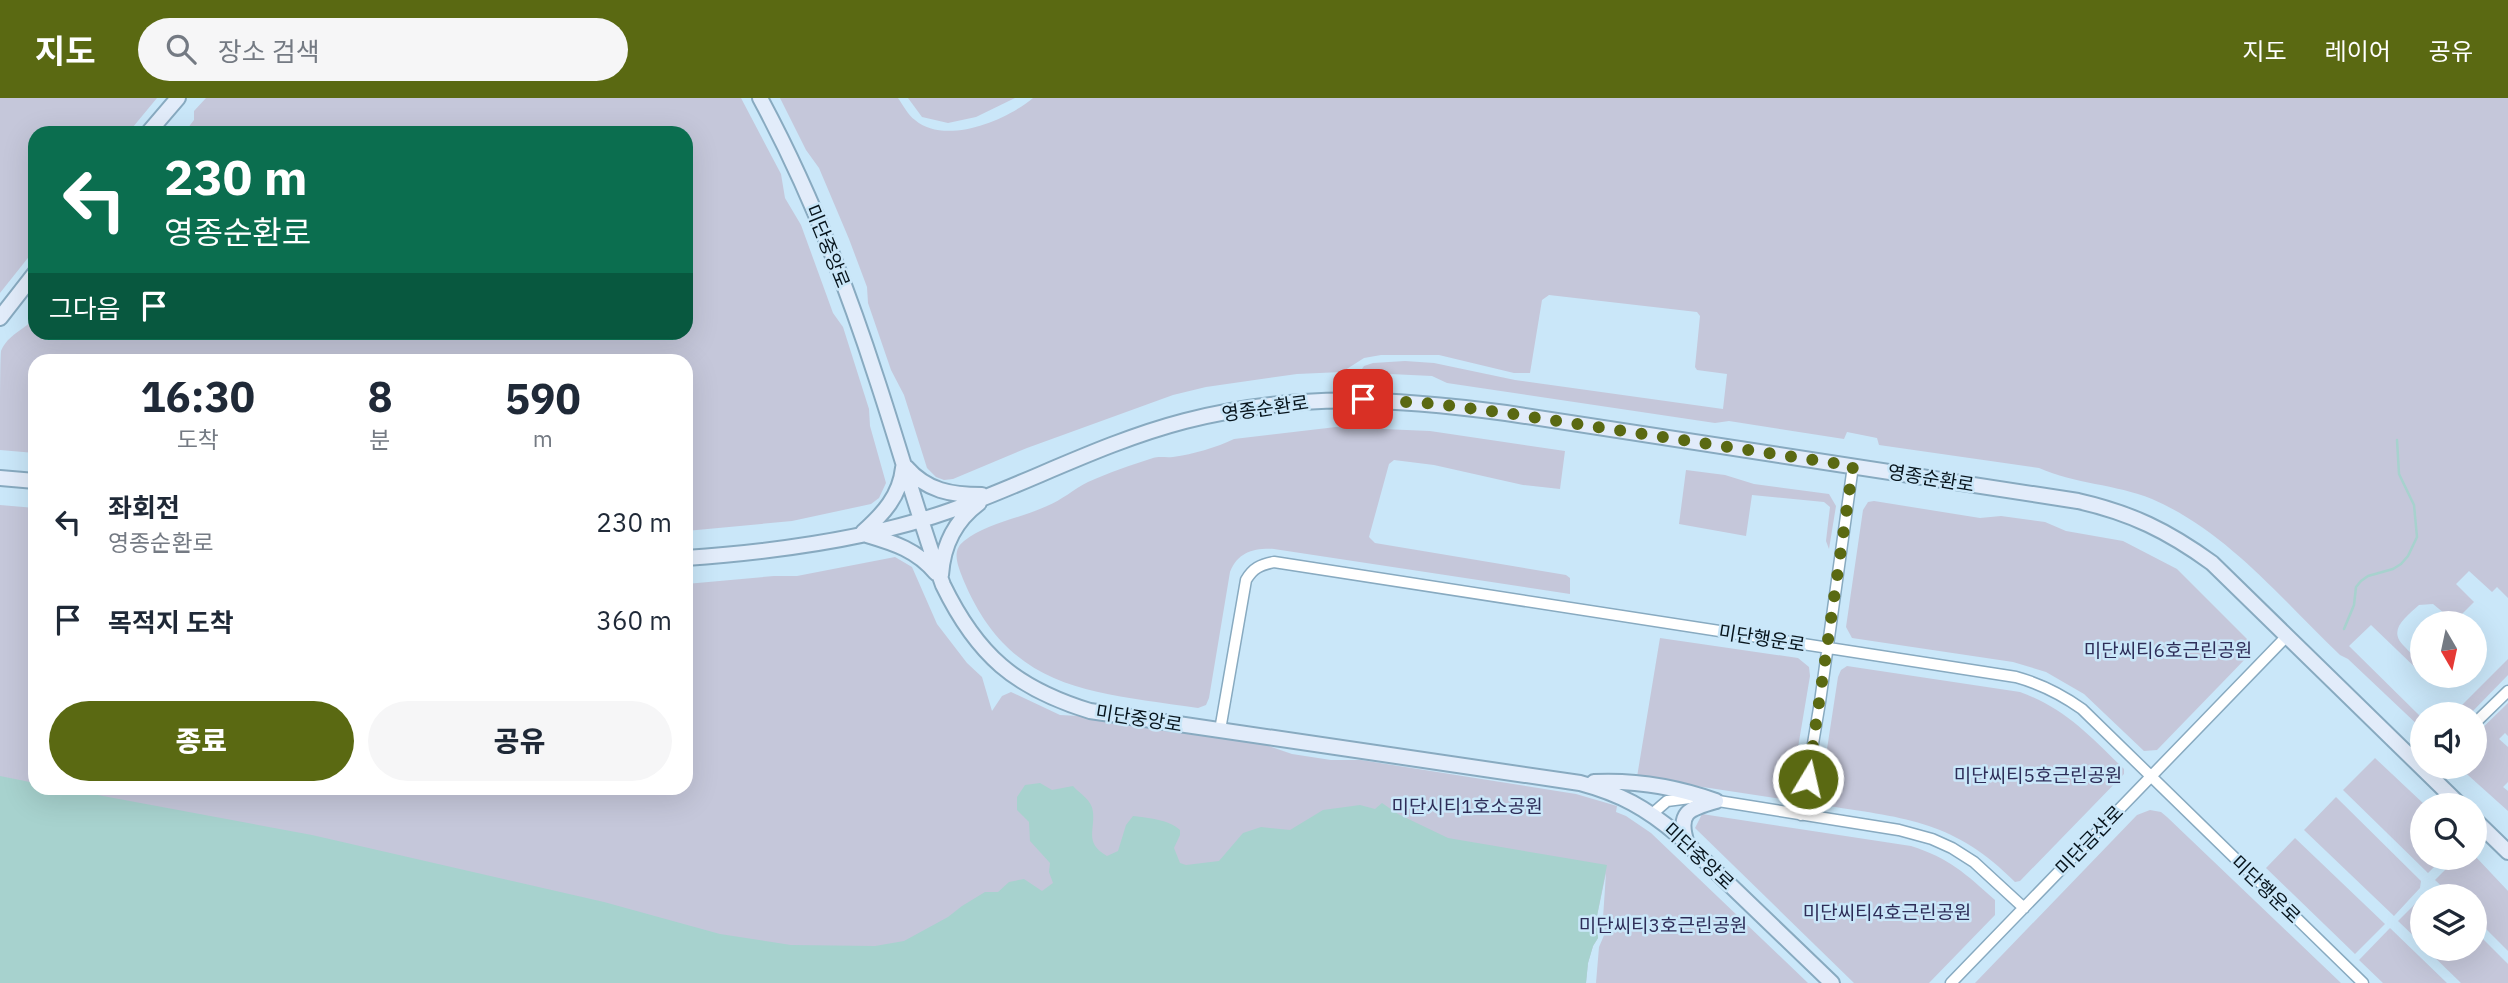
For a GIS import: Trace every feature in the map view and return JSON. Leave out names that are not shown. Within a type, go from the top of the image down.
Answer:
[{"type":"street","points":[[154,126],[178,98]]},
{"type":"street","name":"미단중앙로","points":[[760,98],[814,209],[839,269],[941,580],[957,613],[992,659],[1037,690],[1065,703],[1090,710],[1580,783],[1628,799],[1652,814],[1688,845],[1832,983]]},
{"type":"street","points":[[0,318],[28,283]]},
{"type":"street","name":"영종순환로","points":[[693,557],[756,552],[921,520],[989,495],[1080,456],[1185,421],[1240,409],[1337,399],[1437,404],[2078,501],[2126,513],[2165,531],[2212,563],[2410,751]]},
{"type":"street","points":[[903,463],[920,480],[939,491],[949,494],[989,495]]},
{"type":"street","points":[[862,533],[881,516],[895,495],[903,463]]},
{"type":"street","points":[[1801,815],[1828,649],[1853,466]]},
{"type":"street","points":[[0,478],[28,480]]},
{"type":"street","points":[[941,580],[945,545],[973,508],[989,495]]},
{"type":"street","points":[[862,533],[915,552],[941,580]]},
{"type":"street","name":"미단행운로","points":[[1220,730],[1246,580],[1251,571],[1260,565],[1274,562],[1993,673],[2038,683],[2082,709],[2364,983]]},
{"type":"street","name":"미단금산로","points":[[1951,983],[2286,636]]},
{"type":"street","points":[[2487,711],[2508,691]]},
{"type":"street","name":"영종순환로","points":[[2438,779],[2450,793]]},
{"type":"street","points":[[1580,783],[1620,781],[1680,790],[1716,801]]},
{"type":"street","points":[[1652,814],[1663,802],[1677,798],[1716,801],[1899,830],[1942,843],[1975,862],[2024,908]]},
{"type":"street","points":[[1688,845],[1683,823],[1686,815],[1693,808],[1716,801]]},
{"type":"street","points":[[2487,832],[2508,852]]},
{"type":"green space","points":[[0,98],[157,98],[134,126],[28,126],[28,258],[0,293]]},
{"type":"green space","points":[[206,98],[741,98],[781,174],[785,198],[801,225],[833,313],[843,327],[869,409],[870,426],[886,483],[879,498],[871,504],[792,521],[693,530],[693,354],[28,354],[28,452],[0,450],[1,351],[8,340],[28,323],[28,340],[693,340],[693,126],[189,126],[194,120],[194,111]]},
{"type":"green space","points":[[780,98],[898,98],[915,120],[942,131],[976,127],[1008,114],[1033,98],[2508,98],[2508,598],[2497,587],[2492,592],[2469,571],[2456,584],[2474,602],[2465,611],[2442,611],[2433,604],[2419,605],[2410,611],[2400,624],[2397,635],[2410,653],[2410,662],[2371,625],[2349,646],[2410,706],[2410,718],[2348,659],[2340,655],[2229,548],[2179,513],[2138,494],[2039,468],[1879,445],[1877,438],[1847,432],[1844,439],[1729,421],[1715,423],[1447,383],[1432,376],[1369,373],[1362,369],[1373,363],[1434,363],[1515,380],[1723,409],[1727,374],[1697,370],[1695,367],[1700,316],[1697,312],[1549,295],[1542,300],[1530,373],[1514,373],[1439,355],[1381,355],[1364,358],[1342,372],[1297,374],[1206,387],[1173,395],[1027,448],[953,479],[944,480],[936,477],[927,468],[904,395],[891,370],[868,303],[867,287],[849,239],[819,168],[806,150]]},
{"type":"green space","points":[[908,98],[1015,98],[976,117],[948,123],[922,117]]},
{"type":"green space","points":[[1336,427],[1430,431],[1565,451],[1560,489],[1523,485],[1434,465],[1394,460],[1389,464],[1369,537],[1375,543],[1566,575],[1570,578],[1570,594],[1274,549],[1253,551],[1237,560],[1230,572],[1209,698],[1206,705],[1198,708],[1089,690],[1058,680],[1030,665],[1005,645],[982,616],[963,579],[957,554],[964,541],[994,525],[1052,504],[1104,475],[1153,458],[1197,452],[1234,439]]},
{"type":"green space","points":[[1686,470],[1725,475],[1754,484],[1829,494],[1836,506],[1829,549],[1826,541],[1830,507],[1824,502],[1752,495],[1746,536],[1679,524]]},
{"type":"green space","name":"미단씨티6호근린공원","points":[[1868,502],[1980,518],[2001,516],[2045,522],[2066,531],[2123,541],[2177,569],[2247,639],[2250,654],[2157,750],[2144,751],[2084,694],[2046,672],[2013,662],[1852,638],[1846,627],[1863,510]]},
{"type":"green space","points":[[0,505],[28,507],[28,795],[693,795],[693,583],[797,576],[895,557],[912,567],[937,624],[967,663],[982,677],[992,711],[1002,696],[1011,692],[1060,715],[1266,745],[1292,754],[1331,760],[1361,760],[1576,794],[1617,806],[1616,812],[1651,833],[1808,983],[1596,983],[1599,947],[1605,933],[1603,918],[1606,873],[1597,916],[1598,938],[1588,963],[1586,983],[0,983]]},
{"type":"green space","points":[[1660,638],[1798,658],[1809,667],[1810,676],[1790,795],[1782,799],[1637,777]]},
{"type":"green space","points":[[2508,659],[2508,675],[2482,702],[2465,702],[2479,688],[2487,688],[2487,680]]},
{"type":"green space","name":"미단씨티5호근린공원","points":[[1847,666],[2020,692],[2064,715],[2124,769],[2124,774],[2020,881],[2015,882],[1972,846],[1951,835],[1929,826],[1882,814],[1828,806],[1821,801],[1838,677],[1841,670]]},
{"type":"green space","points":[[2508,703],[2508,736],[2505,733],[2499,739],[2508,747],[2508,782],[2503,787],[2508,791],[2508,811],[2472,779],[2487,779],[2487,723]]},
{"type":"green space","points":[[2375,758],[2412,793],[2410,793],[2410,855],[2343,790]]},
{"type":"green space","points":[[2336,797],[2421,881],[2421,884],[2410,884],[2410,899],[2394,916],[2304,830]]},
{"type":"green space","points":[[2150,810],[2161,812],[2167,817],[2341,983],[1975,983],[2137,815]]},
{"type":"green space","name":"미단씨티4호근린공원","points":[[1702,814],[1911,846],[1936,856],[1966,875],[1995,900],[1995,915],[1929,983],[1854,983],[1695,828]]},
{"type":"green space","points":[[2295,838],[2385,924],[2355,954],[2266,868]]},
{"type":"green space","points":[[2487,869],[2508,891],[2508,951],[2487,930],[2487,884],[2439,884],[2435,880],[2445,870]]},
{"type":"green space","points":[[2410,909],[2410,932],[2398,921]]},
{"type":"green space","points":[[2390,928],[2410,947],[2410,961],[2424,961],[2447,983],[2383,983],[2359,960]]},
{"type":"green space","points":[[2487,943],[2508,964],[2508,983],[2461,983],[2438,961],[2487,961]]},
{"type":"shaded area","points":[[0,776],[28,782],[28,795],[98,795],[312,835],[604,902],[720,934],[791,945],[875,946],[904,941],[948,917],[985,892],[998,892],[1009,882],[1024,879],[1042,891],[1053,883],[1049,872],[1050,863],[1030,841],[1029,822],[1017,810],[1017,797],[1025,785],[1040,783],[1052,790],[1073,786],[1085,798],[1093,812],[1093,841],[1107,856],[1118,851],[1126,825],[1133,816],[1164,821],[1180,830],[1174,848],[1180,863],[1186,865],[1219,861],[1243,833],[1261,827],[1290,830],[1323,810],[1360,805],[1375,809],[1382,803],[1398,814],[1448,838],[1607,865],[1597,916],[1598,938],[1588,963],[1586,983],[0,983]]},
{"type":"waterway","points":[[2344,629],[2354,605],[2356,587],[2368,576],[2401,564],[2417,537],[2414,505],[2399,474],[2397,440]]},
{"type":"route","points":[[1363,399],[1437,404],[1506,413],[1853,466],[1808,779]]},
{"type":"park label","name":"미단시티1호소공원","points":[[1467,806]]},
{"type":"park label","name":"미단씨티3호근린공원","points":[[1663,925]]}]
